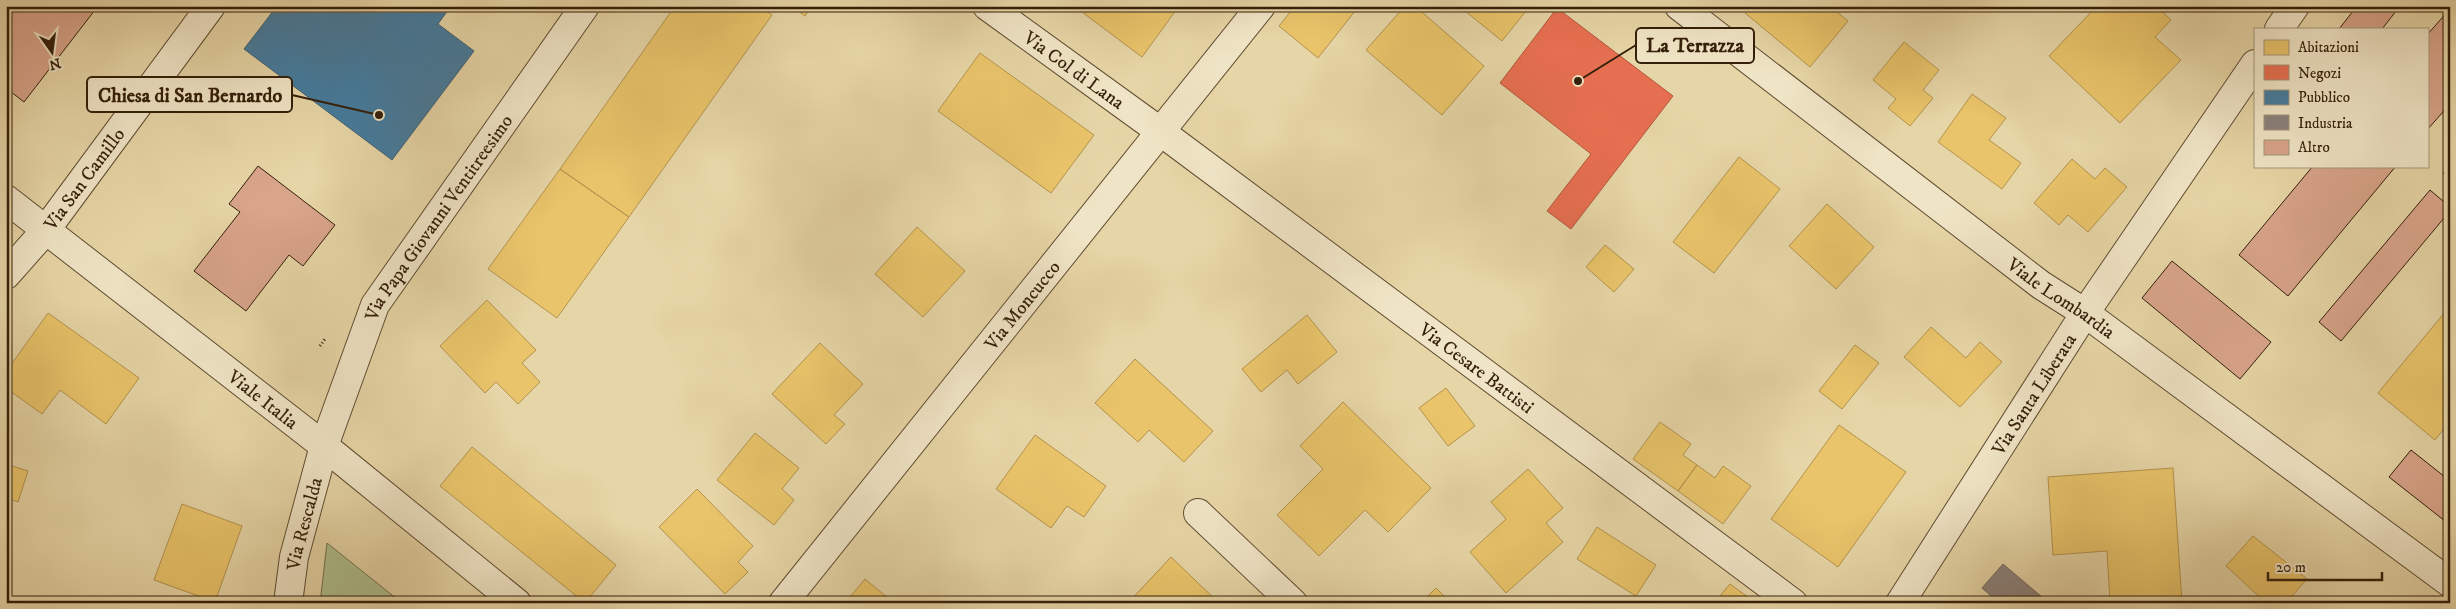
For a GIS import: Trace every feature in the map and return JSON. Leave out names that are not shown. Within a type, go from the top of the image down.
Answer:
[{"type":"street","name":"Via San Camillo","points":[[6,275],[45,230],[211,6]]},
{"type":"street","name":"Via Papa Giovanni Ventitreesimo","points":[[324,446],[375,305],[585,6]]},
{"type":"street","name":"Via Col di Lana","points":[[987,6],[1161,132]]},
{"type":"street","name":"Via Moncucco","points":[[783,603],[1260,6]]},
{"type":"street","name":"Viale Lombardia","points":[[1679,6],[2041,285],[2086,313],[2450,583]]},
{"type":"street","points":[[2280,28],[2295,6]]},
{"type":"street","name":"Via Santa Liberata","points":[[1900,603],[2086,313],[2254,65]]},
{"type":"street","name":"Via Cesare Battisti","points":[[1161,132],[1793,603]]},
{"type":"street","name":"Viale Italia","points":[[6,199],[324,446],[517,603]]},
{"type":"street","name":"Via Rescalda","points":[[288,603],[294,557],[324,446]]},
{"type":"street","points":[[1198,513],[1293,603]]},
{"type":"green space","points":[[327,543],[402,603],[320,603]]},
{"type":"building: Abitazioni","points":[[675,6],[759,6],[772,15],[629,217],[560,169]]},
{"type":"building: Abitazioni","points":[[791,6],[812,6],[805,16]]},
{"type":"building: Abitazioni","points":[[1074,6],[1179,6],[1142,57]]},
{"type":"building: Abitazioni","points":[[1295,6],[1359,6],[1318,58],[1279,26]]},
{"type":"building: Abitazioni","points":[[1405,6],[1415,6],[1484,66],[1442,115],[1366,50]]},
{"type":"building: Abitazioni","points":[[1459,6],[1530,6],[1502,41]]},
{"type":"building: Abitazioni","points":[[1751,6],[1830,6],[1848,21],[1810,67],[1745,13]]},
{"type":"building: Abitazioni","points":[[2097,6],[2156,6],[2171,20],[2155,37],[2181,60],[2120,123],[2049,56]]},
{"type":"building: Abitazioni","points":[[1904,42],[1939,70],[1923,90],[1933,98],[1910,126],[1888,108],[1896,99],[1873,80]]},
{"type":"building: Abitazioni","points":[[980,53],[1094,135],[1051,193],[938,111]]},
{"type":"building: Abitazioni","points":[[1972,94],[2006,118],[1989,140],[2021,163],[2002,189],[1938,142]]},
{"type":"building: Abitazioni","points":[[1739,157],[1780,189],[1714,273],[1673,242]]},
{"type":"building: Abitazioni","points":[[2072,159],[2095,179],[2105,168],[2127,187],[2088,232],[2068,215],[2059,225],[2034,203]]},
{"type":"building: Abitazioni","points":[[560,169],[629,217],[557,318],[488,269]]},
{"type":"building: Abitazioni","points":[[1827,204],[1874,247],[1836,289],[1789,246]]},
{"type":"building: Abitazioni","points":[[917,227],[965,271],[923,317],[875,274]]},
{"type":"building: Abitazioni","points":[[1605,245],[1634,269],[1614,292],[1586,267]]},
{"type":"building: Abitazioni","points":[[487,300],[536,350],[522,363],[540,382],[518,404],[496,382],[485,393],[440,346]]},
{"type":"building: Abitazioni","points":[[2450,306],[2450,421],[2435,440],[2378,393]]},
{"type":"building: Abitazioni","points":[[48,313],[139,378],[106,424],[60,390],[42,414],[6,388],[6,372]]},
{"type":"building: Abitazioni","points":[[1307,315],[1337,352],[1298,384],[1287,370],[1261,392],[1242,369]]},
{"type":"building: Abitazioni","points":[[1931,327],[1966,358],[1980,342],[2002,362],[1960,407],[1904,357]]},
{"type":"building: Abitazioni","points":[[820,343],[863,384],[834,415],[845,424],[826,444],[772,394]]},
{"type":"building: Abitazioni","points":[[1855,345],[1879,363],[1842,409],[1819,391]]},
{"type":"building: Abitazioni","points":[[1135,359],[1213,431],[1184,462],[1149,430],[1138,442],[1095,403]]},
{"type":"building: Abitazioni","points":[[1446,388],[1475,426],[1448,446],[1419,408]]},
{"type":"building: Abitazioni","points":[[1343,402],[1431,488],[1388,532],[1365,510],[1319,556],[1277,515],[1323,469],[1300,446]]},
{"type":"building: Abitazioni","points":[[1660,422],[1691,444],[1683,455],[1697,465],[1678,491],[1633,459]]},
{"type":"building: Abitazioni","points":[[1839,425],[1906,472],[1838,567],[1771,519]]},
{"type":"building: Abitazioni","points":[[755,433],[799,468],[782,489],[794,500],[774,525],[717,480]]},
{"type":"building: Abitazioni","points":[[1035,435],[1106,486],[1084,517],[1067,506],[1051,528],[996,489]]},
{"type":"building: Abitazioni","points":[[472,447],[616,565],[585,603],[440,486]]},
{"type":"building: Abitazioni","points":[[6,464],[28,471],[18,502],[6,498]]},
{"type":"building: Abitazioni","points":[[1697,465],[1715,478],[1723,466],[1751,486],[1723,524],[1678,491]]},
{"type":"building: Abitazioni","points":[[2173,468],[2182,603],[2110,603],[2107,551],[2053,555],[2048,477]]},
{"type":"building: Abitazioni","points":[[1528,469],[1563,508],[1546,523],[1563,542],[1506,593],[1470,552],[1506,519],[1491,502]]},
{"type":"building: Abitazioni","points":[[697,489],[753,546],[738,562],[748,572],[725,594],[659,527]]},
{"type":"building: Abitazioni","points":[[182,504],[242,526],[215,602],[154,580]]},
{"type":"building: Abitazioni","points":[[1597,527],[1656,565],[1636,596],[1577,559]]},
{"type":"building: Abitazioni","points":[[2253,536],[2307,579],[2286,603],[2266,603],[2226,566]]},
{"type":"building: Abitazioni","points":[[1171,557],[1219,603],[1128,603]]},
{"type":"building: Abitazioni","points":[[865,579],[894,603],[845,603]]},
{"type":"building: Abitazioni","points":[[1730,584],[1756,603],[1714,603]]},
{"type":"building: Abitazioni","points":[[1436,588],[1451,603],[1421,603]]},
{"type":"building: Negozi","points":[[1557,8],[1673,96],[1571,229],[1547,211],[1591,154],[1500,83]]},
{"type":"building: Pubblico","points":[[277,6],[451,6],[438,24],[474,51],[392,160],[244,49]]},
{"type":"building: Industria","points":[[2003,564],[2049,603],[1999,603],[1982,588]]},
{"type":"building: Altro","points":[[6,6],[98,6],[24,102],[6,88]]},
{"type":"building: Altro","points":[[2357,6],[2400,6],[2383,28],[2340,28]]},
{"type":"building: Altro","points":[[2448,11],[2450,13],[2450,104],[2428,129],[2428,34]]},
{"type":"building: Altro","points":[[258,166],[335,225],[303,266],[289,255],[246,311],[194,271],[240,212],[229,204]]},
{"type":"building: Altro","points":[[2450,166],[2450,179],[2443,173]]},
{"type":"building: Altro","points":[[2311,168],[2394,168],[2288,296],[2239,255]]},
{"type":"building: Altro","points":[[2430,190],[2450,207],[2450,211],[2341,341],[2319,322]]},
{"type":"building: Altro","points":[[2172,261],[2271,342],[2240,379],[2142,298]]},
{"type":"building: Altro","points":[[2411,450],[2450,481],[2450,525],[2389,477]]},
{"type":"place","name":"La Terrazza","points":[[1578,81]]},
{"type":"place","name":"Chiesa di San Bernardo","points":[[379,115]]}]
